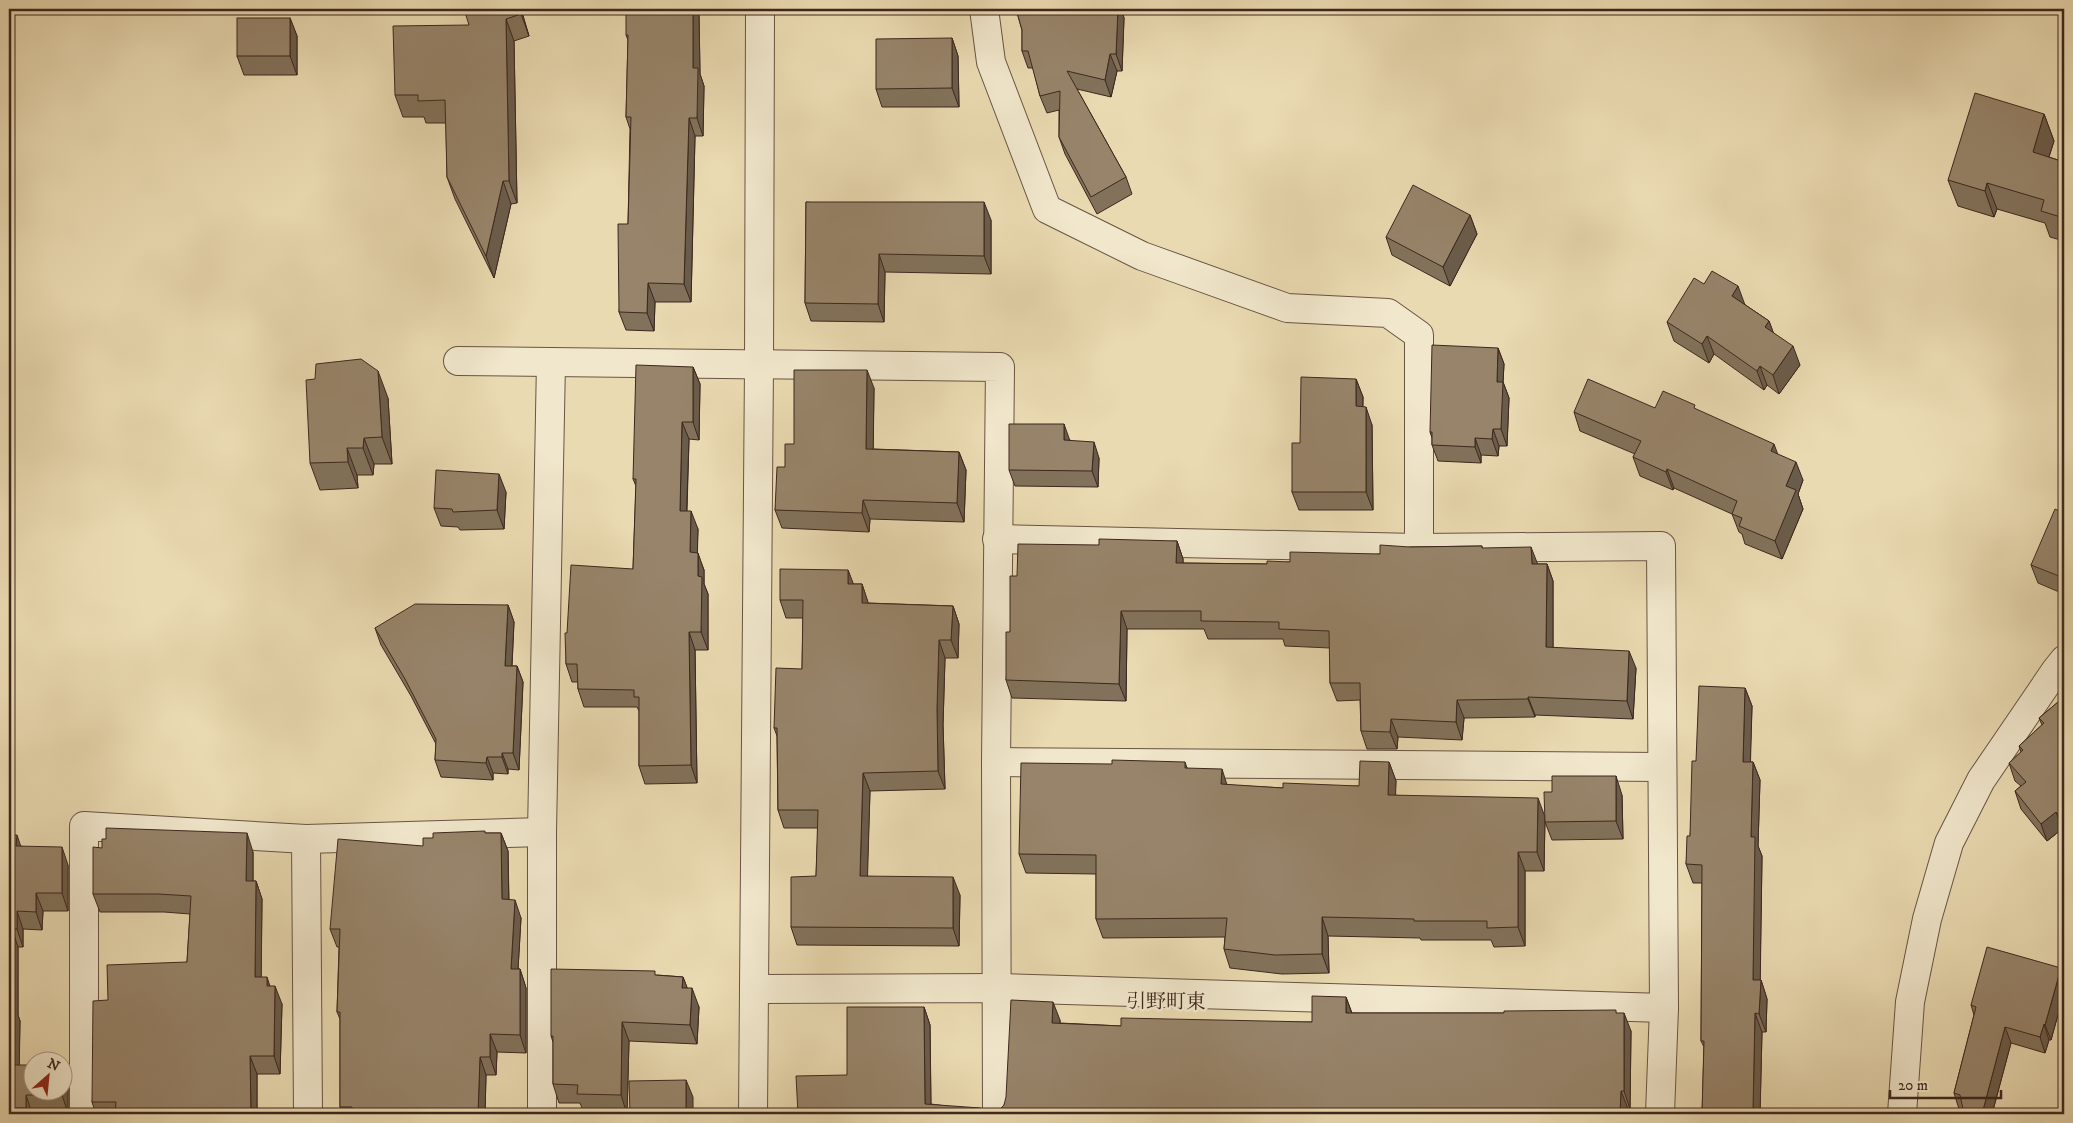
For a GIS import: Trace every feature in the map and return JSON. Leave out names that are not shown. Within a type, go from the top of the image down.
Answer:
[{"type":"street","points":[[753,1114],[760,9]]},
{"type":"street","points":[[984,9],[991,62],[1048,210],[1142,256],[1287,308],[1388,313],[1419,335],[1419,548]]},
{"type":"street","points":[[458,361],[1000,368],[996,762],[997,1114]]},
{"type":"street","points":[[542,1114],[542,832],[551,362]]},
{"type":"street","points":[[997,539],[1419,548],[1661,546],[1664,1008],[1660,1114]]},
{"type":"street","points":[[1902,1114],[1910,1002],[1928,919],[1949,843],[1980,780],[2064,660]]},
{"type":"street","points":[[996,762],[1662,767]]},
{"type":"street","points":[[84,1114],[84,826],[306,839],[542,832]]},
{"type":"street","points":[[306,839],[308,1114]]},
{"type":"street","points":[[754,989],[998,988],[1664,1008]]},
{"type":"building","points":[[464,9],[519,9],[521,14],[506,19],[509,181],[503,181],[486,256],[447,177],[445,100],[418,101],[418,95],[395,95],[393,26],[469,25]]},
{"type":"building","points":[[626,9],[693,9],[693,68],[698,68],[697,118],[689,118],[684,284],[648,283],[647,313],[619,312],[618,224],[628,224],[631,117],[626,117],[628,35],[626,35]]},
{"type":"building","points":[[1016,9],[1118,9],[1116,54],[1110,54],[1105,80],[1067,71],[1126,177],[1091,197],[1059,137],[1060,91],[1040,96],[1028,51],[1022,51],[1022,30]]},
{"type":"building","points":[[237,18],[290,18],[290,56],[237,56]]},
{"type":"building","points":[[952,38],[952,88],[876,89],[876,39]]},
{"type":"building","points":[[1975,93],[2044,114],[2033,152],[2064,162],[2064,218],[2041,211],[2044,200],[1987,183],[1985,191],[1948,180]]},
{"type":"building","points":[[1413,185],[1470,215],[1443,267],[1386,237]]},
{"type":"building","points":[[806,202],[984,202],[984,256],[879,254],[878,304],[805,303]]},
{"type":"building","points":[[1712,271],[1738,286],[1732,296],[1769,321],[1765,327],[1793,346],[1773,375],[1760,366],[1757,371],[1707,336],[1702,344],[1667,322],[1694,278],[1704,284]]},
{"type":"building","points":[[1432,345],[1498,348],[1497,382],[1503,382],[1501,429],[1493,429],[1492,439],[1475,438],[1475,447],[1432,445],[1432,432],[1430,432]]},
{"type":"building","points":[[361,359],[378,371],[382,437],[364,438],[363,448],[347,448],[348,462],[310,463],[306,380],[315,379],[316,364]]},
{"type":"building","points":[[636,365],[693,367],[693,422],[682,422],[680,511],[691,511],[690,552],[698,553],[698,576],[702,577],[701,632],[689,632],[691,765],[639,766],[639,697],[634,697],[634,690],[578,689],[577,664],[566,664],[565,633],[567,633],[571,565],[633,569],[636,479],[633,479]]},
{"type":"building","points":[[794,370],[867,370],[866,449],[959,452],[957,503],[863,500],[862,513],[775,510],[777,467],[785,467],[785,444],[794,444]]},
{"type":"building","points":[[1301,377],[1356,379],[1356,406],[1366,407],[1366,492],[1292,492],[1292,443],[1300,443]]},
{"type":"building","points":[[1588,379],[1655,408],[1663,391],[1695,405],[1694,408],[1774,444],[1771,451],[1796,462],[1786,486],[1796,490],[1775,541],[1739,526],[1742,518],[1732,514],[1737,501],[1667,469],[1666,472],[1633,457],[1641,441],[1574,412]]},
{"type":"building","points":[[1009,424],[1064,424],[1064,440],[1094,442],[1092,471],[1009,470]]},
{"type":"building","points":[[436,470],[499,474],[497,510],[453,512],[452,509],[434,508]]},
{"type":"building","points":[[2055,509],[2064,513],[2064,562],[2059,576],[2031,565]]},
{"type":"building","points":[[1099,539],[1177,541],[1176,563],[1267,564],[1267,561],[1290,562],[1290,552],[1380,554],[1380,545],[1410,547],[1482,546],[1482,548],[1531,547],[1532,564],[1547,564],[1546,647],[1629,651],[1627,701],[1528,697],[1528,699],[1457,700],[1456,722],[1391,719],[1390,732],[1361,731],[1360,683],[1330,683],[1329,631],[1279,629],[1279,622],[1201,621],[1201,611],[1121,611],[1119,684],[1006,680],[1006,632],[1010,632],[1010,576],[1017,576],[1018,544],[1099,545]]},
{"type":"building","points":[[780,569],[848,570],[848,584],[862,584],[862,603],[953,606],[951,640],[939,640],[938,771],[863,773],[860,876],[953,877],[953,928],[791,927],[791,877],[816,876],[818,810],[778,810],[777,728],[774,728],[776,668],[802,669],[803,600],[780,600]]},
{"type":"building","points":[[415,604],[508,605],[505,666],[517,666],[513,753],[502,753],[502,757],[487,757],[486,763],[435,760],[436,739],[405,679],[375,628]]},
{"type":"building","points":[[1699,686],[1745,688],[1743,762],[1753,762],[1751,837],[1755,837],[1753,980],[1761,980],[1759,1014],[1755,1013],[1753,1110],[1750,1110],[1750,1114],[1702,1114],[1704,1041],[1701,1041],[1702,865],[1686,864],[1687,836],[1690,836],[1692,761],[1696,761]]},
{"type":"building","points":[[2064,697],[2064,822],[2056,812],[2041,824],[2015,791],[2026,782],[2009,763],[2023,750],[2019,746],[2044,723],[2039,718]]},
{"type":"building","points":[[1112,760],[1185,762],[1185,768],[1222,769],[1221,784],[1283,788],[1283,783],[1359,786],[1360,761],[1389,762],[1388,795],[1538,798],[1537,852],[1518,852],[1518,927],[1487,928],[1487,921],[1414,921],[1414,919],[1322,917],[1322,954],[1275,955],[1224,949],[1227,918],[1096,919],[1096,855],[1019,854],[1021,763],[1112,764]]},
{"type":"building","points":[[1552,776],[1616,776],[1616,821],[1545,822],[1544,792],[1552,792]]},
{"type":"building","points":[[106,828],[247,833],[246,881],[256,881],[255,977],[267,977],[267,986],[275,986],[274,1056],[250,1056],[251,1114],[115,1114],[116,1102],[92,1102],[93,1001],[108,1000],[107,965],[187,962],[191,896],[93,894],[93,847],[102,848],[102,839],[106,839]]},
{"type":"building","points":[[485,831],[485,833],[501,833],[502,899],[515,900],[511,969],[520,969],[520,1035],[490,1034],[490,1057],[480,1057],[478,1114],[352,1114],[352,1107],[340,1107],[340,1012],[337,1012],[340,929],[330,929],[338,839],[423,846],[423,838],[433,838],[433,833]]},
{"type":"building","points":[[9,835],[17,835],[16,846],[62,847],[62,893],[36,893],[36,912],[17,911],[17,929],[12,929],[12,1065],[22,1065],[22,1100],[26,1100],[26,1108],[9,1108]]},
{"type":"building","points":[[1987,947],[2061,968],[2040,1037],[2005,1027],[1982,1114],[1964,1114],[1960,1095],[1954,1093],[1976,1007],[1971,1005]]},
{"type":"building","points":[[551,969],[655,971],[655,975],[683,977],[682,988],[692,988],[690,1025],[622,1022],[621,1095],[577,1094],[578,1085],[553,1084]]},
{"type":"building","points":[[1312,996],[1346,997],[1346,1013],[1504,1013],[1504,1011],[1616,1010],[1616,1013],[1624,1013],[1624,1091],[1621,1091],[1620,1114],[798,1114],[796,1076],[847,1075],[847,1007],[924,1007],[925,1104],[980,1108],[990,1112],[999,1110],[1004,1105],[1006,1097],[1011,1000],[1053,1002],[1052,1023],[1121,1026],[1121,1018],[1312,1022]]},
{"type":"building","points":[[686,1080],[686,1114],[630,1114],[629,1081]]},
{"type":"district","name":"引野町東","points":[[1166,1001]]}]
